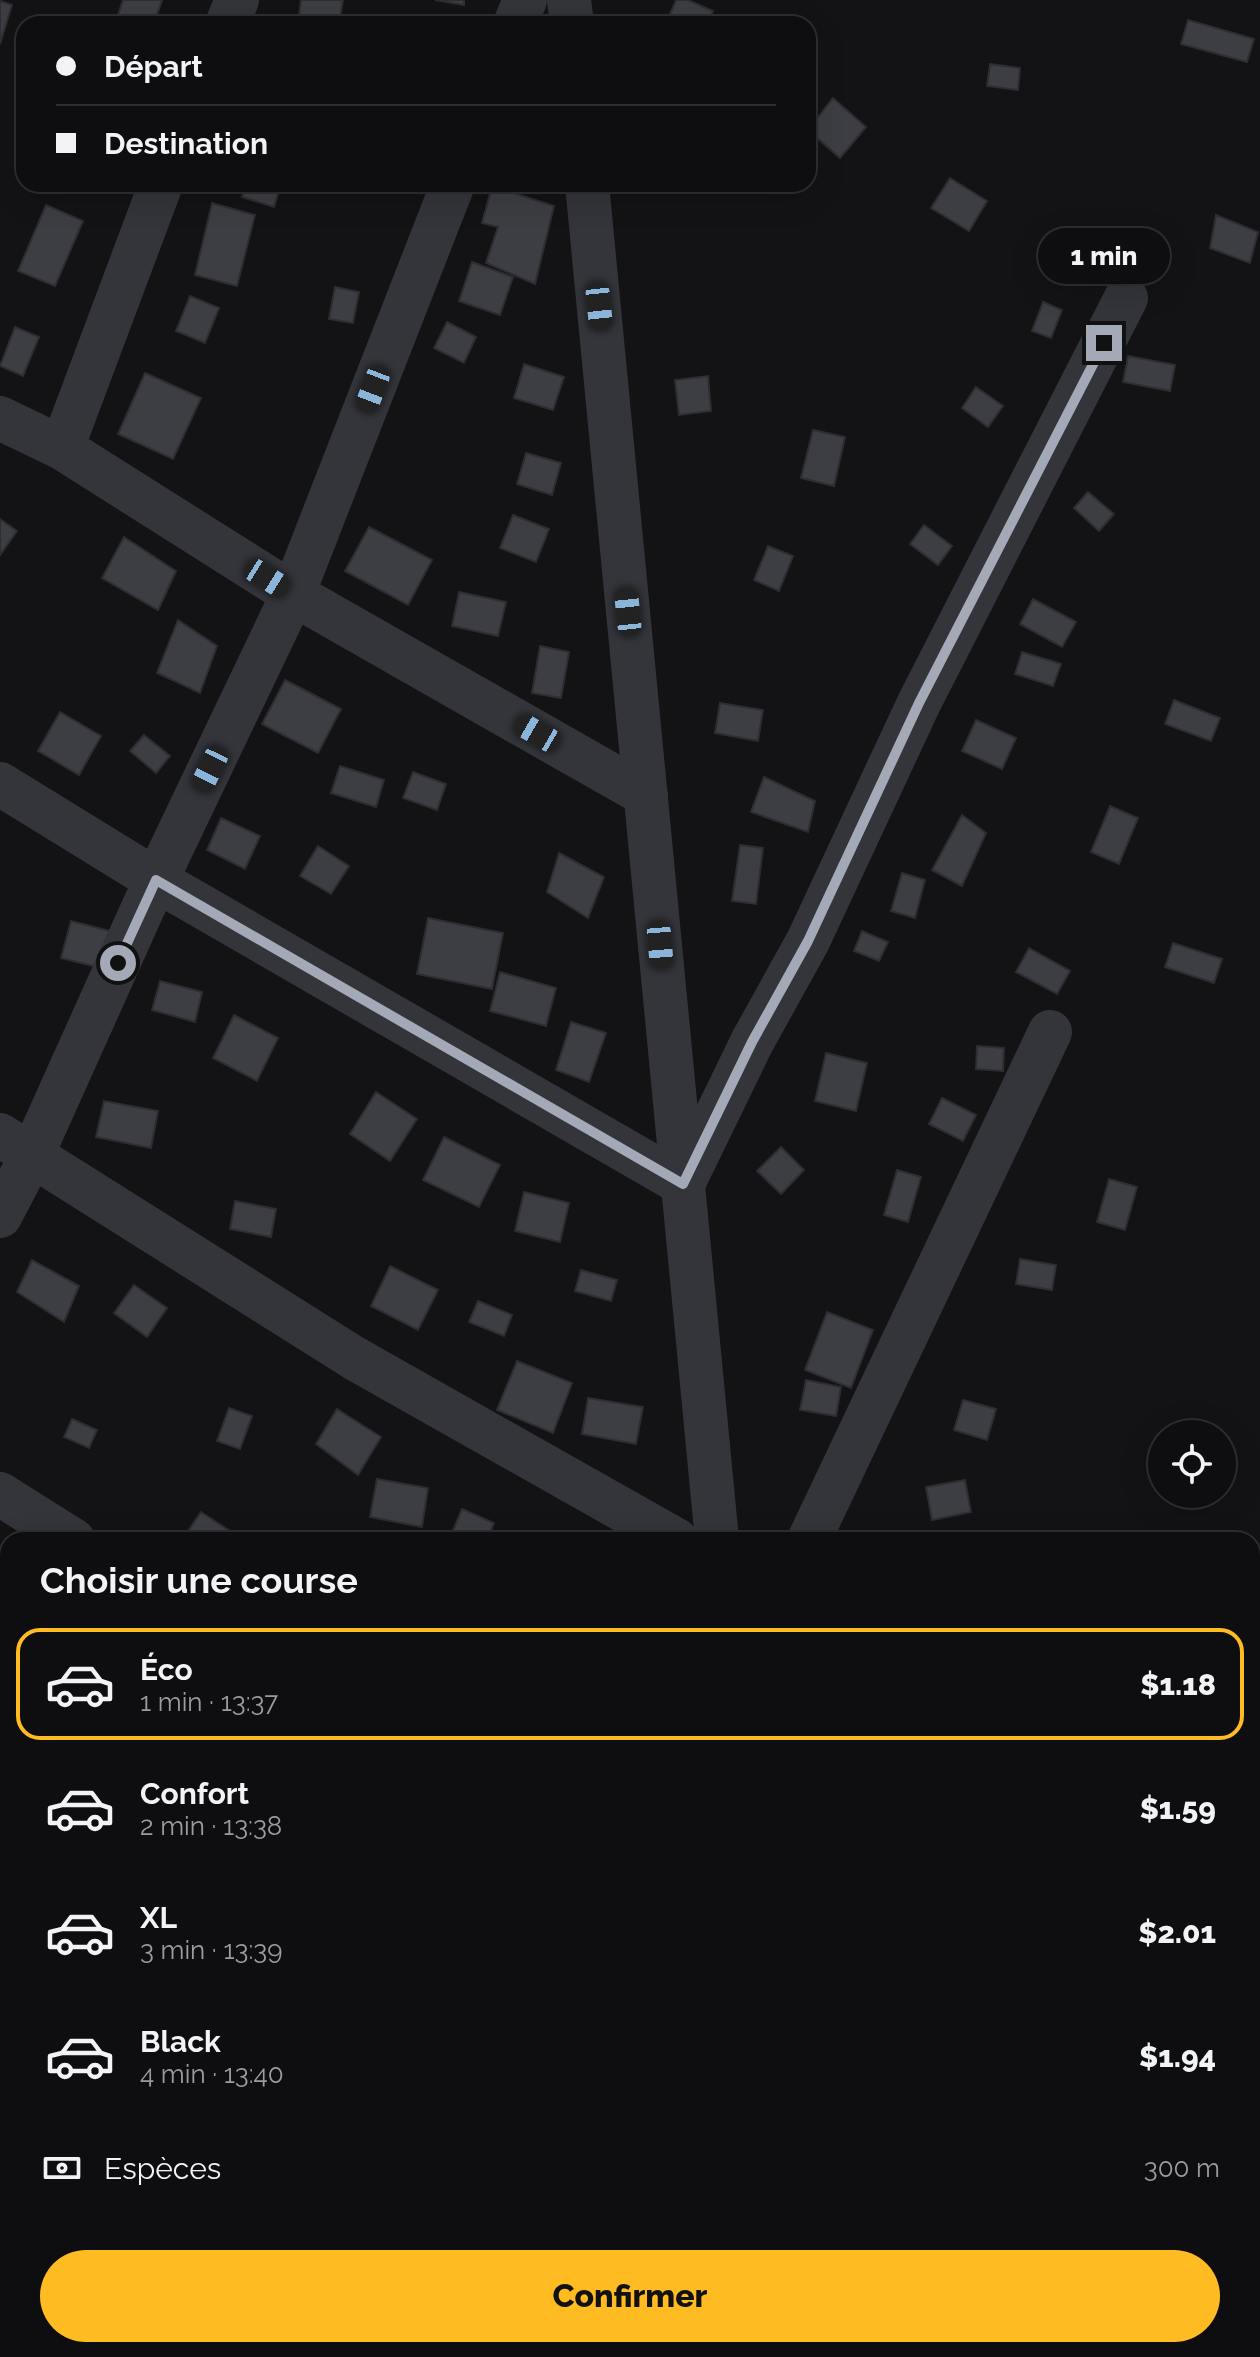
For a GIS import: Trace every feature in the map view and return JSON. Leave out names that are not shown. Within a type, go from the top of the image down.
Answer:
[{"type":"street","points":[[62,448],[158,192]]},
{"type":"street","points":[[0,1216],[16,1145],[156,880],[293,594],[450,192]]},
{"type":"street","points":[[588,192],[716,1532]]},
{"type":"street","points":[[683,1184],[752,1042],[808,941],[919,703],[1126,298]]},
{"type":"street","points":[[0,418],[62,448],[293,594],[646,795]]},
{"type":"street","points":[[0,784],[156,880],[683,1184]]},
{"type":"street","points":[[813,1532],[1050,1032]]},
{"type":"street","points":[[16,1145],[354,1358],[662,1532]]},
{"type":"street","points":[[0,1494],[60,1532]]},
{"type":"building","points":[[123,0],[162,0],[157,16],[118,16]]},
{"type":"building","points":[[301,0],[343,0],[340,16],[299,16]]},
{"type":"building","points":[[435,0],[464,0],[464,5]]},
{"type":"building","points":[[676,0],[688,0],[713,11],[711,16],[669,16]]},
{"type":"building","points":[[0,1],[12,5],[0,44]]},
{"type":"building","points":[[1188,20],[1254,39],[1247,62],[1181,44]]},
{"type":"building","points":[[990,64],[1020,68],[1018,90],[987,86]]},
{"type":"building","points":[[833,98],[866,127],[840,158],[816,137],[816,120]]},
{"type":"building","points":[[950,178],[987,201],[969,231],[931,208]]},
{"type":"building","points":[[244,192],[279,192],[274,207],[242,197]]},
{"type":"building","points":[[490,192],[511,192],[554,206],[535,284],[486,263],[498,227],[482,223]]},
{"type":"building","points":[[212,203],[255,215],[237,286],[195,275]]},
{"type":"building","points":[[46,205],[83,221],[55,286],[18,271]]},
{"type":"building","points":[[1216,215],[1258,232],[1250,263],[1210,248]]},
{"type":"building","points":[[1053,238],[1111,260],[1102,282],[1044,259]]},
{"type":"building","points":[[472,262],[513,277],[500,315],[459,301]]},
{"type":"building","points":[[335,287],[359,292],[353,323],[329,319]]},
{"type":"building","points":[[190,296],[219,308],[205,343],[176,331]]},
{"type":"building","points":[[1043,302],[1062,310],[1051,338],[1032,331]]},
{"type":"building","points":[[447,322],[476,337],[464,363],[434,348]]},
{"type":"building","points":[[15,327],[39,337],[23,376],[0,366]]},
{"type":"building","points":[[1128,356],[1175,365],[1170,391],[1123,382]]},
{"type":"building","points":[[524,364],[564,377],[553,410],[514,398]]},
{"type":"building","points":[[145,373],[201,398],[173,459],[118,434]]},
{"type":"building","points":[[708,376],[711,411],[679,415],[675,380]]},
{"type":"building","points":[[976,387],[1003,406],[988,427],[962,408]]},
{"type":"building","points":[[813,430],[845,437],[834,486],[801,478]]},
{"type":"building","points":[[526,453],[561,463],[552,495],[517,484]]},
{"type":"building","points":[[1088,492],[1114,514],[1099,531],[1074,508]]},
{"type":"building","points":[[513,515],[549,529],[536,562],[500,548]]},
{"type":"building","points":[[0,519],[17,531],[0,555]]},
{"type":"building","points":[[924,525],[952,546],[938,565],[910,544]]},
{"type":"building","points":[[369,527],[432,560],[408,605],[345,571]]},
{"type":"building","points":[[124,537],[176,571],[158,610],[102,578]]},
{"type":"building","points":[[768,546],[793,556],[779,591],[754,580]]},
{"type":"building","points":[[459,592],[506,602],[498,636],[452,626]]},
{"type":"building","points":[[1033,599],[1076,622],[1062,647],[1020,624]]},
{"type":"building","points":[[178,620],[217,646],[200,693],[157,673]]},
{"type":"building","points":[[540,646],[569,652],[561,698],[532,693]]},
{"type":"building","points":[[1022,652],[1061,664],[1053,686],[1015,674]]},
{"type":"building","points":[[285,680],[341,709],[318,753],[262,724]]},
{"type":"building","points":[[1174,700],[1220,718],[1211,741],[1165,724]]},
{"type":"building","points":[[720,703],[763,710],[758,741],[715,733]]},
{"type":"building","points":[[60,712],[101,736],[79,775],[38,751]]},
{"type":"building","points":[[976,720],[1016,738],[1002,769],[962,751]]},
{"type":"building","points":[[144,735],[170,756],[156,773],[130,751]]},
{"type":"building","points":[[340,766],[384,780],[376,807],[331,793]]},
{"type":"building","points":[[413,772],[446,784],[437,810],[403,798]]},
{"type":"building","points":[[764,777],[815,801],[808,832],[751,812]]},
{"type":"building","points":[[1110,806],[1138,818],[1119,864],[1091,852]]},
{"type":"building","points":[[962,815],[986,833],[962,886],[932,870]]},
{"type":"building","points":[[221,818],[260,836],[245,869],[207,850]]},
{"type":"building","points":[[740,845],[763,848],[756,904],[732,901]]},
{"type":"building","points":[[318,846],[349,866],[331,894],[300,876]]},
{"type":"building","points":[[559,853],[604,877],[588,918],[547,892]]},
{"type":"building","points":[[902,873],[925,880],[915,918],[891,911]]},
{"type":"building","points":[[428,918],[503,933],[492,989],[417,974]]},
{"type":"building","points":[[71,921],[110,931],[101,968],[61,958]]},
{"type":"building","points":[[862,931],[888,942],[879,961],[854,951]]},
{"type":"building","points":[[1173,943],[1222,959],[1214,983],[1165,967]]},
{"type":"building","points":[[1029,948],[1070,971],[1057,994],[1016,972]]},
{"type":"building","points":[[500,972],[556,988],[546,1026],[490,1011]]},
{"type":"building","points":[[160,981],[202,992],[195,1022],[152,1010]]},
{"type":"building","points":[[234,1015],[278,1038],[257,1081],[213,1058]]},
{"type":"building","points":[[571,1022],[606,1033],[589,1082],[556,1070]]},
{"type":"building","points":[[977,1046],[1004,1048],[1003,1071],[976,1069]]},
{"type":"building","points":[[826,1053],[867,1063],[856,1111],[815,1101]]},
{"type":"building","points":[[376,1092],[417,1119],[390,1161],[350,1134]]},
{"type":"building","points":[[942,1098],[976,1115],[963,1141],[929,1124]]},
{"type":"building","points":[[104,1101],[158,1111],[151,1148],[96,1137]]},
{"type":"building","points":[[444,1137],[500,1165],[479,1207],[423,1180]]},
{"type":"building","points":[[781,1147],[804,1170],[781,1194],[757,1171]]},
{"type":"building","points":[[897,1170],[921,1177],[908,1222],[884,1215]]},
{"type":"building","points":[[1109,1179],[1137,1187],[1125,1230],[1097,1222]]},
{"type":"building","points":[[524,1192],[569,1203],[560,1242],[515,1231]]},
{"type":"building","points":[[235,1201],[276,1209],[271,1237],[230,1229]]},
{"type":"building","points":[[1020,1259],[1056,1265],[1052,1290],[1016,1284]]},
{"type":"building","points":[[32,1260],[79,1286],[64,1322],[17,1292]]},
{"type":"building","points":[[390,1266],[438,1290],[418,1330],[371,1306]]},
{"type":"building","points":[[581,1270],[617,1280],[611,1301],[575,1291]]},
{"type":"building","points":[[134,1285],[167,1308],[147,1337],[114,1313]]},
{"type":"building","points":[[478,1301],[512,1315],[504,1336],[469,1322]]},
{"type":"building","points":[[827,1312],[873,1330],[851,1388],[805,1370]]},
{"type":"building","points":[[517,1361],[572,1383],[553,1433],[497,1410]]},
{"type":"building","points":[[806,1380],[841,1387],[836,1416],[800,1410]]},
{"type":"building","points":[[588,1398],[643,1407],[636,1444],[582,1434]]},
{"type":"building","points":[[963,1400],[996,1409],[987,1440],[954,1430]]},
{"type":"building","points":[[229,1408],[252,1416],[240,1449],[217,1441]]},
{"type":"building","points":[[337,1409],[381,1437],[358,1475],[316,1444]]},
{"type":"building","points":[[72,1419],[97,1430],[89,1448],[64,1437]]},
{"type":"building","points":[[377,1479],[428,1488],[422,1527],[370,1517]]},
{"type":"building","points":[[965,1480],[971,1512],[932,1520],[926,1487]]},
{"type":"building","points":[[462,1509],[494,1523],[490,1532],[452,1532]]},
{"type":"building","points":[[201,1512],[231,1532],[187,1532]]},
{"type":"route","points":[[118,963],[156,880],[683,1184],[752,1042],[808,941],[919,703],[1104,343]]}]
